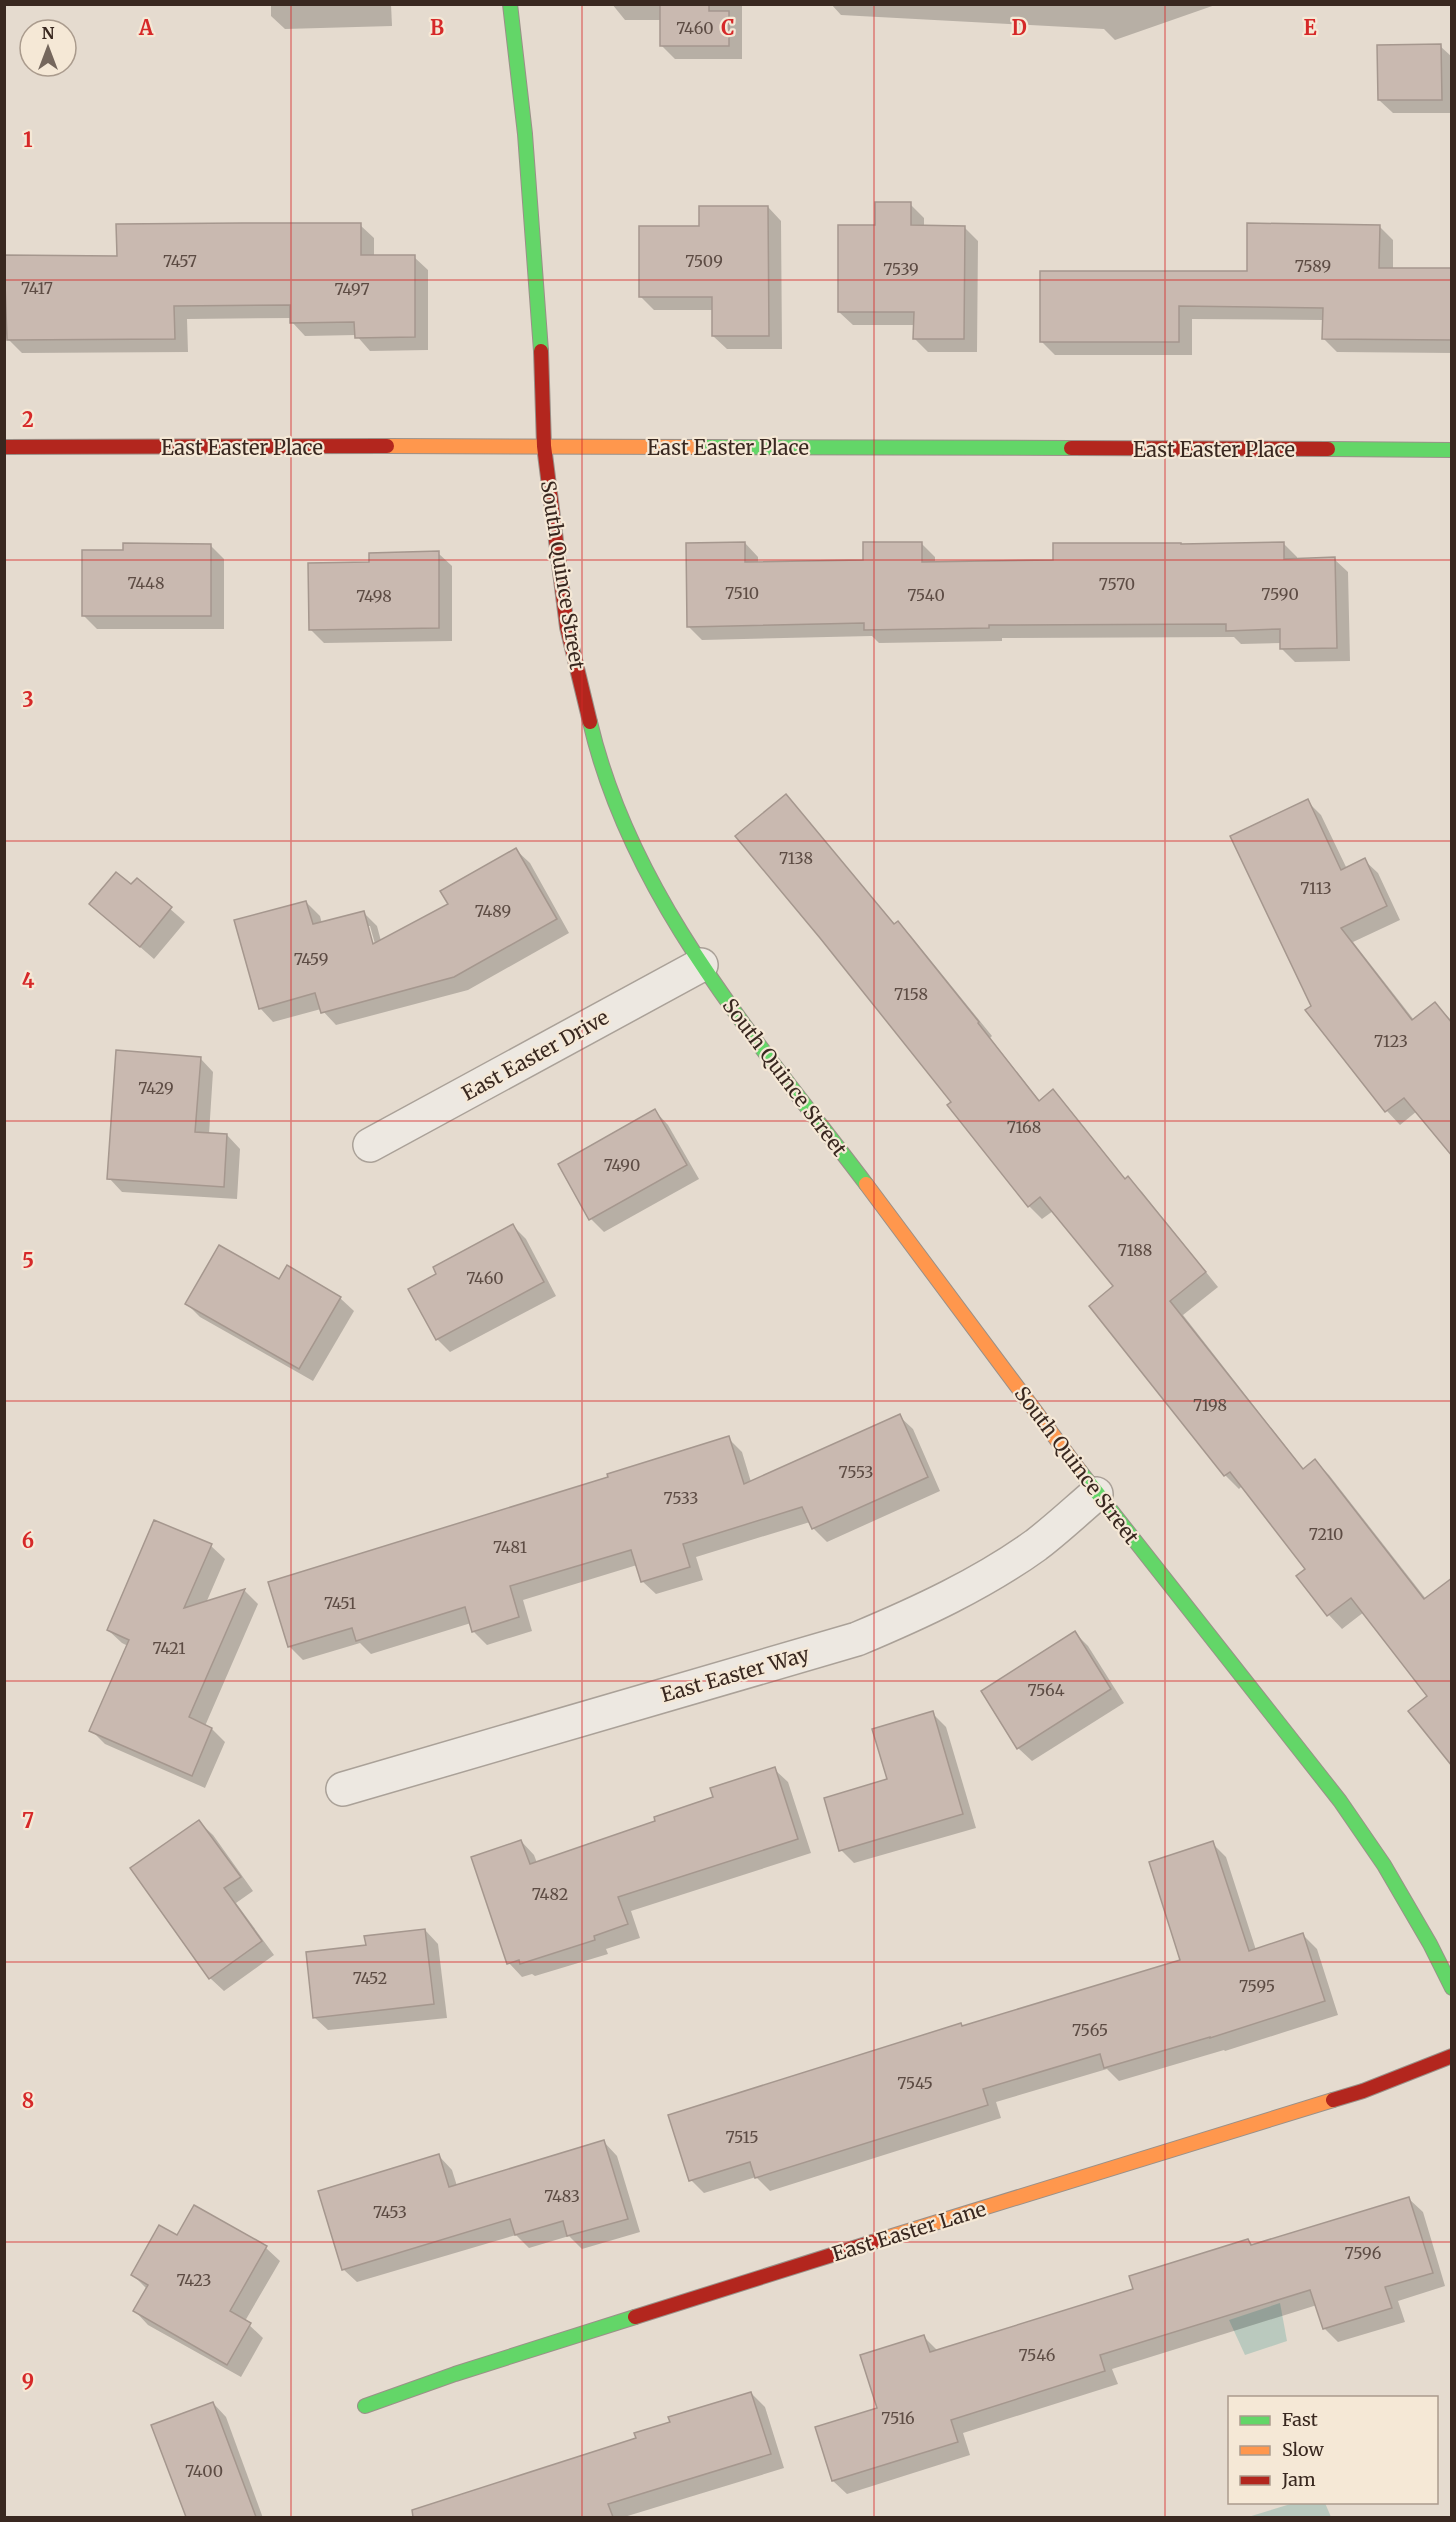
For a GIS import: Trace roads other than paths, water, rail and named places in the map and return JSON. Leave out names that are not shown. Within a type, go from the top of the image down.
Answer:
[{"type":"street","name":"South Quince Street","points":[[510,4],[525,134],[541,349],[544,446],[567,627],[598,757],[631,839],[663,905],[700,965],[1058,1438],[1096,1494],[1340,1801],[1384,1865],[1430,1944],[1452,1988]]},
{"type":"street","name":"East Easter Place","points":[[4,447],[544,446],[1452,450]]},
{"type":"street","name":"East Easter Drive","points":[[370,1145],[700,965]]},
{"type":"street","name":"East Easter Way","points":[[343,1789],[857,1639],[913,1616],[1000,1568],[1036,1544],[1096,1494]]},
{"type":"street","name":"East Easter Lane","points":[[365,2406],[455,2374],[1363,2091],[1452,2056]]}]
